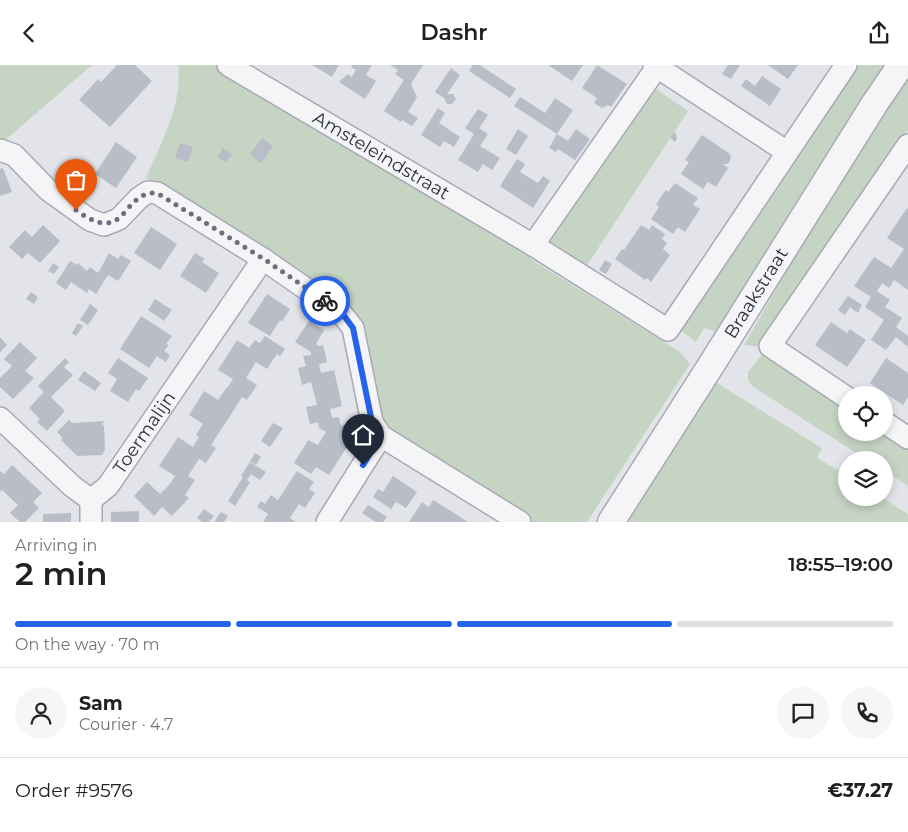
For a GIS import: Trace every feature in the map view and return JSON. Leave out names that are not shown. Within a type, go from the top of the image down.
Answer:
[{"type":"street","name":"Amsteleindstraat","points":[[228,65],[533,245],[668,329],[787,152]]},
{"type":"street","points":[[533,245],[655,66],[787,152],[846,65]]},
{"type":"street","name":"Braakstraat","points":[[611,522],[875,103],[901,65]]},
{"type":"street","points":[[838,392],[770,347],[908,145]]},
{"type":"street","points":[[0,150],[14,155],[48,190],[90,220],[104,225],[119,219],[139,197],[148,192],[157,193],[264,259],[342,313],[353,328],[372,422],[381,436],[520,522]]},
{"type":"street","name":"Toermalijn","points":[[91,501],[108,486],[264,259]]},
{"type":"street","points":[[0,418],[72,486],[91,501],[91,522]]},
{"type":"street","points":[[893,428],[908,438]]},
{"type":"street","points":[[327,522],[381,436]]},
{"type":"green space","points":[[0,65],[92,65],[4,141],[0,140]]},
{"type":"green space","points":[[178,65],[218,65],[516,242],[532,260],[680,352],[690,364],[587,522],[529,522],[384,429],[333,299],[146,178],[170,123],[174,109],[179,80]]},
{"type":"green space","points":[[858,65],[887,65],[820,163],[717,332],[704,328],[696,342],[679,329],[712,284]]},
{"type":"green space","points":[[908,76],[908,130],[763,347],[744,345],[833,190]]},
{"type":"green space","points":[[650,85],[688,111],[582,273],[542,242]]},
{"type":"green space","points":[[769,354],[783,367],[838,403],[838,441],[893,440],[908,449],[908,486],[893,476],[893,451],[853,451],[752,386],[748,380],[748,372],[761,356]]},
{"type":"green space","points":[[712,380],[822,448],[817,458],[838,470],[838,506],[893,506],[893,504],[908,514],[908,522],[620,522]]},
{"type":"building","points":[[117,65],[135,65],[152,81],[110,127],[79,100],[98,79],[101,82]]},
{"type":"building","points":[[312,65],[339,65],[332,77]]},
{"type":"building","points":[[352,65],[372,65],[366,75],[376,81],[365,99],[339,82],[348,74],[352,77],[356,70],[351,67]]},
{"type":"building","points":[[390,65],[423,65],[411,84],[417,97],[408,112],[418,118],[412,126],[402,120],[401,122],[384,111],[404,80],[395,74],[398,70]]},
{"type":"building","points":[[473,65],[480,65],[516,89],[510,98],[469,71]]},
{"type":"building","points":[[548,65],[583,65],[572,81]]},
{"type":"building","points":[[597,65],[627,84],[611,107],[608,105],[602,108],[594,103],[597,98],[582,88]]},
{"type":"building","points":[[728,65],[740,65],[731,79],[722,74]]},
{"type":"building","points":[[768,65],[798,65],[788,79]]},
{"type":"building","points":[[451,68],[460,75],[447,94],[453,94],[456,99],[452,104],[447,104],[444,98],[435,92]]},
{"type":"building","points":[[762,76],[781,89],[770,106],[741,86],[746,79],[755,86]]},
{"type":"building","points":[[520,97],[545,113],[555,98],[573,110],[557,134],[514,106]]},
{"type":"building","points":[[438,108],[445,113],[439,123],[460,137],[454,147],[444,141],[440,147],[421,135]]},
{"type":"building","points":[[478,109],[488,115],[479,128],[488,134],[480,146],[500,158],[492,170],[483,164],[478,172],[458,160],[474,134],[465,128]]},
{"type":"building","points":[[518,129],[528,136],[516,155],[506,149]]},
{"type":"building","points":[[576,129],[590,139],[575,160],[558,149],[556,152],[549,148],[557,134],[568,141]]},
{"type":"building","points":[[674,132],[677,139],[675,142],[670,138]]},
{"type":"building","points":[[702,135],[730,154],[731,158],[728,164],[723,164],[728,168],[716,187],[708,182],[703,189],[681,174],[689,162],[685,160]]},
{"type":"building","points":[[262,138],[273,146],[261,163],[250,154]]},
{"type":"building","points":[[116,142],[137,157],[116,188],[95,174]]},
{"type":"building","points":[[180,143],[193,147],[188,162],[175,158]]},
{"type":"building","points":[[223,148],[232,154],[226,162],[217,157]]},
{"type":"building","points":[[517,159],[525,164],[520,172],[538,183],[543,176],[550,181],[533,208],[500,186]]},
{"type":"building","points":[[3,168],[12,192],[0,196],[0,169]]},
{"type":"building","points":[[675,183],[698,198],[693,205],[700,209],[685,232],[678,227],[673,234],[651,219],[659,207],[656,205],[660,198]]},
{"type":"building","points":[[907,208],[908,290],[894,280],[889,288],[882,283],[877,291],[890,300],[885,307],[902,318],[896,327],[908,336],[908,347],[896,337],[886,350],[871,340],[884,320],[865,307],[871,297],[854,286],[874,257],[891,268],[904,249],[887,238]]},
{"type":"building","points":[[43,225],[60,241],[40,263],[28,253],[22,259],[9,247],[25,230],[32,237]]},
{"type":"building","points":[[641,225],[649,230],[652,225],[665,234],[662,239],[667,243],[663,249],[670,255],[651,282],[647,278],[645,280],[615,259],[622,249],[624,250]]},
{"type":"building","points":[[151,227],[177,244],[160,270],[134,253]]},
{"type":"building","points":[[109,253],[118,259],[121,255],[131,261],[118,281],[108,275],[96,294],[89,289],[87,293],[71,282],[66,290],[56,283],[70,261],[77,265],[78,263],[87,271],[90,267],[98,273]]},
{"type":"building","points":[[195,253],[205,259],[202,262],[219,273],[206,293],[180,276]]},
{"type":"building","points":[[605,260],[612,264],[606,274],[599,270]]},
{"type":"building","points":[[53,263],[59,267],[54,274],[48,271]]},
{"type":"building","points":[[31,292],[38,297],[34,304],[26,299]]},
{"type":"building","points":[[267,294],[290,309],[270,336],[248,323]]},
{"type":"building","points":[[848,296],[862,305],[858,313],[850,307],[845,315],[838,310]]},
{"type":"building","points":[[155,299],[172,310],[164,321],[148,310]]},
{"type":"building","points":[[90,304],[98,310],[88,325],[80,320]]},
{"type":"building","points":[[141,316],[172,336],[166,344],[169,345],[164,351],[170,355],[166,362],[157,356],[149,368],[120,349]]},
{"type":"building","points":[[309,321],[324,330],[316,344],[318,346],[323,345],[327,362],[319,364],[321,373],[334,370],[342,406],[330,409],[332,418],[339,417],[341,426],[346,424],[348,432],[346,431],[342,436],[350,442],[329,475],[316,467],[311,474],[294,463],[308,440],[318,445],[326,432],[319,428],[318,422],[310,424],[306,407],[317,405],[311,382],[302,385],[298,368],[306,366],[303,356],[311,355],[311,352],[295,342]]},
{"type":"building","points":[[831,322],[847,333],[850,329],[866,340],[847,367],[815,345]]},
{"type":"building","points":[[78,323],[83,326],[76,336],[72,333]]},
{"type":"building","points":[[265,336],[285,349],[280,356],[277,354],[267,369],[256,362],[246,378],[257,385],[247,400],[242,397],[211,445],[216,448],[206,463],[199,459],[188,476],[195,480],[185,495],[189,498],[172,516],[162,507],[154,516],[134,496],[147,482],[160,494],[169,485],[175,476],[159,466],[178,437],[193,447],[199,437],[196,435],[203,424],[189,415],[204,391],[218,400],[233,379],[218,370],[237,340],[249,348],[255,340],[260,343]]},
{"type":"building","points":[[0,337],[7,345],[0,352]]},
{"type":"building","points":[[20,342],[37,358],[25,371],[34,378],[13,399],[0,387],[0,378],[12,366],[4,359]]},
{"type":"building","points":[[65,358],[69,362],[64,367],[73,375],[51,397],[65,411],[47,431],[37,422],[40,419],[29,408],[44,392],[38,386]]},
{"type":"building","points":[[118,358],[148,378],[139,391],[136,389],[128,402],[110,391],[117,379],[108,373]]},
{"type":"building","points":[[886,358],[908,373],[908,397],[903,405],[893,398],[893,386],[874,386],[870,383]]},
{"type":"building","points":[[84,371],[101,383],[95,391],[78,380]]},
{"type":"building","points":[[69,420],[72,423],[105,421],[102,424],[104,426],[105,450],[102,455],[77,456],[61,440],[63,438],[57,432]]},
{"type":"building","points":[[273,423],[283,428],[270,447],[261,441]]},
{"type":"building","points":[[255,453],[261,457],[256,465],[250,461]]},
{"type":"building","points":[[250,462],[266,472],[260,480],[251,474],[247,480],[250,482],[235,506],[228,501]]},
{"type":"building","points":[[12,465],[42,493],[33,502],[39,508],[25,522],[20,522],[10,513],[18,505],[2,490],[0,492],[0,471],[4,474]]},
{"type":"building","points":[[297,471],[314,482],[309,489],[315,493],[305,508],[299,504],[290,518],[296,522],[263,522],[268,514],[257,507],[261,501],[265,504],[271,495],[278,500]]},
{"type":"building","points":[[393,476],[417,492],[406,508],[396,502],[391,509],[373,497],[378,489],[383,492]]},
{"type":"building","points":[[433,500],[468,522],[409,522],[422,502],[429,507]]},
{"type":"building","points":[[368,505],[387,517],[383,522],[376,522],[362,513]]},
{"type":"building","points":[[204,509],[214,516],[209,522],[202,522],[197,518]]},
{"type":"building","points":[[139,511],[139,522],[111,522],[111,512]]},
{"type":"building","points":[[221,512],[228,516],[224,522],[214,522]]},
{"type":"building","points":[[71,513],[71,522],[43,522],[43,514]]},
{"type":"way so far","points":[[76,210],[90,220],[104,225],[119,219],[139,197],[148,192],[157,193],[264,259],[325,301]]},
{"type":"route","points":[[325,301],[342,313],[353,328],[372,422],[381,436],[363,465]]}]
